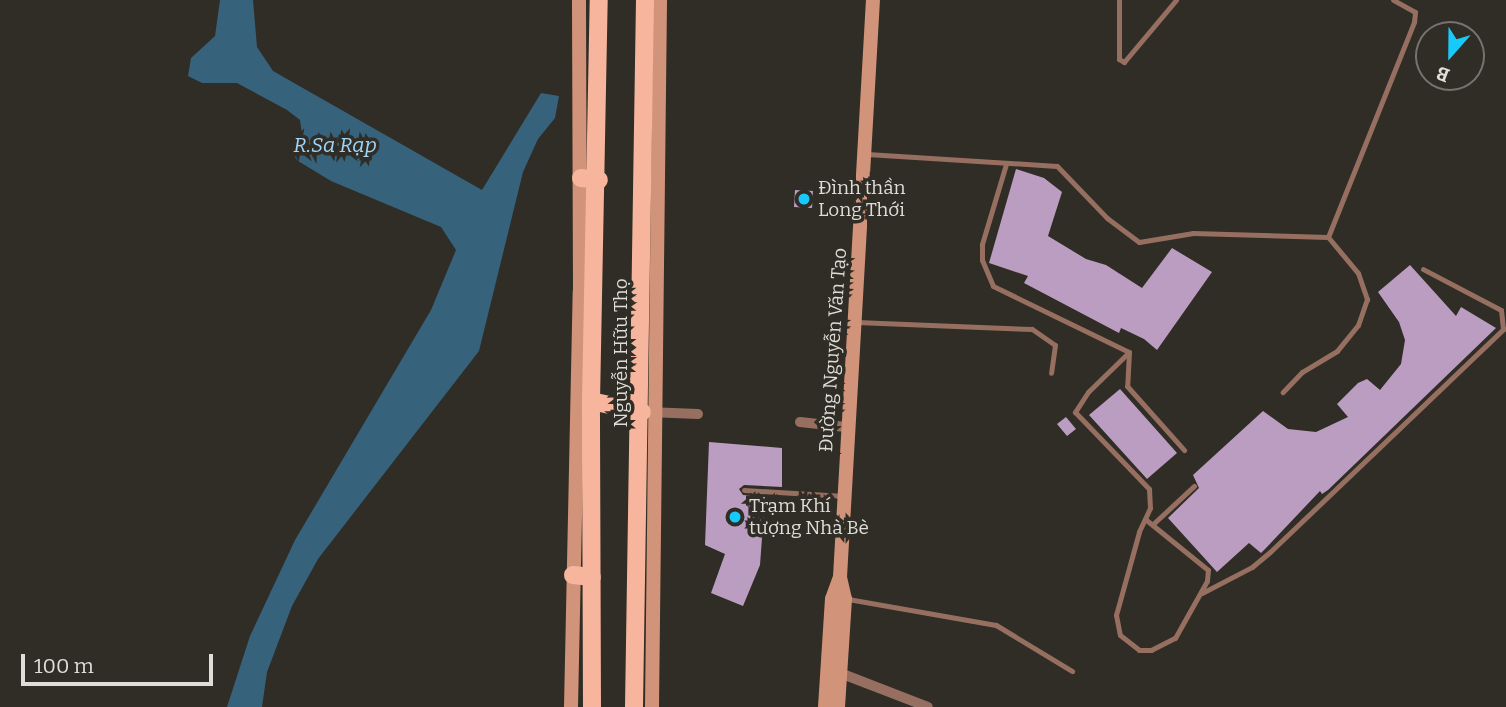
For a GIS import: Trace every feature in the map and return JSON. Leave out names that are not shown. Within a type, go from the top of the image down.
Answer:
[{"type":"main road","name":"Nguyễn Hữu Thọ","points":[[579,0],[590,179],[592,707]]},
{"type":"main road","name":"Nguyễn Hữu Thọ","points":[[571,707],[573,575],[599,0]]},
{"type":"main road","name":"Nguyễn Hữu Thọ","points":[[645,0],[650,329]]},
{"type":"main road","name":"Nguyễn Hữu Thọ","points":[[652,707],[649,412],[660,0]]},
{"type":"main road","name":"Đường Nguyễn Văn Tạo","points":[[838,707],[845,599],[840,577],[846,427],[856,322],[873,0]]},
{"type":"main road","points":[[591,401],[649,412]]},
{"type":"main road","name":"Nguyễn Hữu Thọ","points":[[634,707],[649,412]]},
{"type":"main road","points":[[573,575],[592,577]]},
{"type":"main road","name":"Đường Nguyễn Văn Tạo","points":[[825,707],[832,599],[840,577]]},
{"type":"street","points":[[649,412],[698,414]]},
{"type":"street","points":[[800,422],[846,427]]},
{"type":"street","points":[[840,673],[928,707]]},
{"type":"lane","points":[[1119,0],[1119,59],[1124,62],[1176,0]]},
{"type":"lane","points":[[1328,237],[1414,22],[1415,12],[1393,0]]},
{"type":"lane","points":[[864,154],[1057,166],[1107,218],[1139,242],[1193,233],[1328,237],[1359,273],[1367,299],[1358,325],[1337,351],[1303,372],[1283,392]]},
{"type":"lane","points":[[1006,164],[982,244],[982,260],[993,286],[1129,352]]},
{"type":"lane","points":[[1200,594],[1252,567],[1270,552],[1503,329],[1501,310],[1423,269]]},
{"type":"lane","points":[[856,322],[1032,329],[1055,345],[1051,373]]},
{"type":"lane","points":[[1129,352],[1128,386],[1184,450]]},
{"type":"lane","points":[[1129,352],[1088,392],[1075,412],[1149,489],[1145,519],[1115,615],[1120,635],[1139,650],[1151,650],[1175,638],[1200,594],[1208,570],[1145,519]]},
{"type":"lane","points":[[1153,524],[1194,486]]},
{"type":"lane","points":[[744,490],[844,496]]},
{"type":"lane","points":[[845,599],[905,606],[996,625],[1072,671]]},
{"type":"water","name":"R.Sa Rạp","points":[[220,0],[253,0],[257,47],[273,71],[482,190],[541,93],[559,96],[555,118],[538,139],[523,172],[479,351],[318,559],[292,606],[267,672],[262,707],[227,707],[250,636],[295,540],[431,310],[456,250],[441,227],[331,181],[298,161],[294,156],[302,134],[300,120],[287,110],[237,83],[202,83],[188,76],[191,58],[215,36]]},
{"type":"building","points":[[1016,169],[1044,178],[1062,192],[1048,236],[1086,259],[1106,265],[1142,288],[1172,248],[1212,272],[1157,350],[1144,339],[1121,328],[1119,333],[1024,283],[1028,276],[989,263]]},
{"type":"building","name":"Đình thần Long Thới","points":[[795,190],[813,191],[812,208],[794,207]]},
{"type":"building","points":[[1410,265],[1456,316],[1461,307],[1496,328],[1328,490],[1322,494],[1320,491],[1261,553],[1249,543],[1217,572],[1168,518],[1199,488],[1193,475],[1263,411],[1288,429],[1316,432],[1348,417],[1337,404],[1358,383],[1367,379],[1380,390],[1401,364],[1405,340],[1399,322],[1378,292]]},
{"type":"building","points":[[1120,389],[1177,453],[1147,479],[1089,415]]},
{"type":"building","points":[[1066,417],[1076,429],[1067,436],[1057,424]]},
{"type":"building","name":"Trạm Khí tượng Nhà Bè","points":[[709,442],[782,448],[782,487],[744,485],[739,489],[743,495],[765,497],[760,565],[743,606],[711,593],[725,554],[705,545]]},
{"type":"place","name":"Đình thần Long Thới","points":[[804,199]]},
{"type":"place","name":"Trạm Khí tượng Nhà Bè","points":[[735,517]]}]
